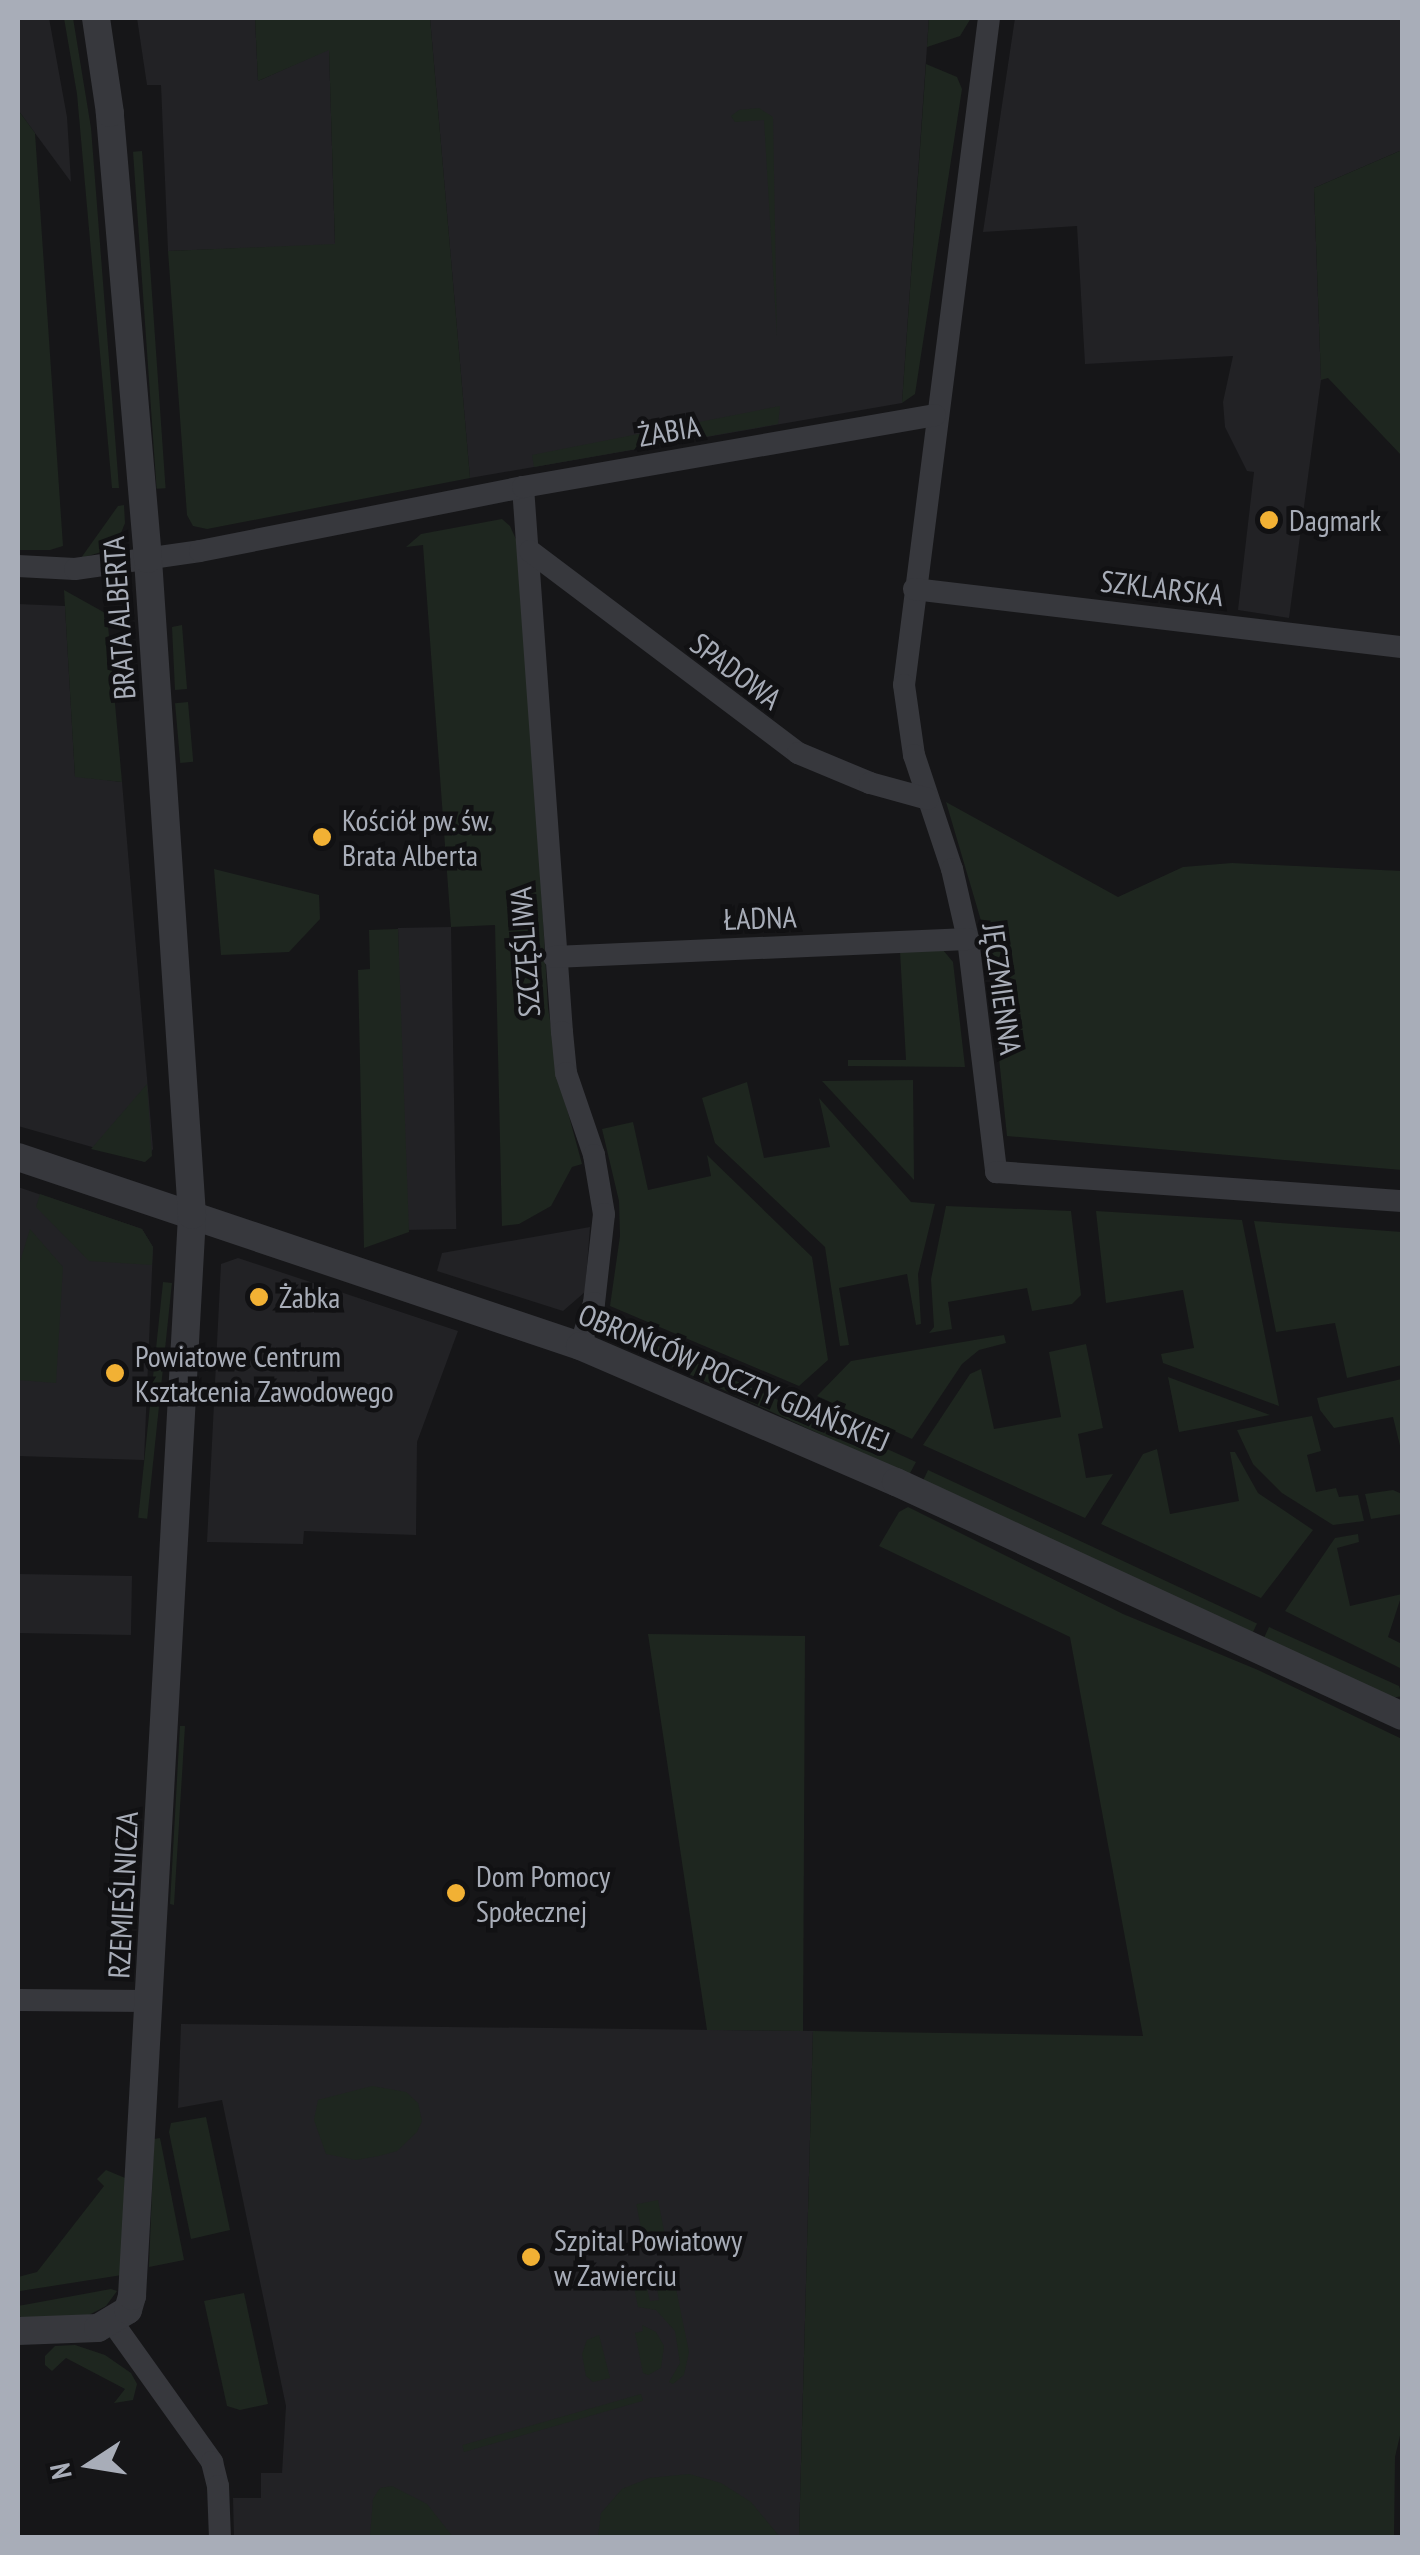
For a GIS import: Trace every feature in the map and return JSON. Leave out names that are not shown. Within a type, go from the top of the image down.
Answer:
[{"type":"street","name":"BRATA ALBERTA","points":[[96,18],[110,113],[148,559],[192,1214]]},
{"type":"street","points":[[935,415],[989,18]]},
{"type":"street","name":"ŻABIA","points":[[18,566],[76,568],[148,559],[524,487],[935,415]]},
{"type":"street","name":"JĘCZMIENNA","points":[[935,415],[905,660],[906,710],[968,939],[996,1172],[1402,1202]]},
{"type":"street","name":"SZCZĘŚLIWA","points":[[524,487],[554,957],[566,1073],[594,1155],[604,1214],[594,1304],[580,1346]]},
{"type":"street","name":"SPADOWA","points":[[530,551],[798,753],[870,784],[928,799]]},
{"type":"street","name":"SZKLARSKA","points":[[914,589],[1402,647]]},
{"type":"street","name":"ŁADNA","points":[[554,957],[968,939]]},
{"type":"street","name":"OBROŃCÓW POCZTY GDAŃSKIEJ","points":[[18,1157],[580,1346],[896,1482],[1402,1716]]},
{"type":"street","name":"RZEMIEŚLNICZA","points":[[113,2322],[128,2310],[134,2278],[139,2120],[150,2002],[192,1214]]},
{"type":"street","points":[[18,2000],[150,2002]]},
{"type":"street","points":[[18,2331],[80,2331],[113,2322],[212,2462],[218,2486],[220,2538]]},
{"type":"shaded area","points":[[18,18],[49,18],[67,117],[71,182],[18,110]]},
{"type":"shaded area","points":[[64,18],[73,18],[91,128],[119,488],[112,488],[77,94]]},
{"type":"shaded area","points":[[137,18],[255,18],[258,81],[329,49],[335,245],[168,251],[161,85],[147,85]]},
{"type":"shaded area","points":[[255,18],[430,18],[470,478],[207,529],[193,526],[187,515],[168,251],[335,244],[329,50],[258,81]]},
{"type":"shaded area","points":[[430,18],[929,18],[902,403],[470,478]]},
{"type":"shaded area","points":[[929,18],[971,18],[960,36],[927,47]]},
{"type":"shaded area","points":[[1015,18],[1402,18],[1402,150],[1314,188],[1321,380],[1289,618],[1238,610],[1254,472],[1247,471],[1225,427],[1223,402],[1233,356],[1085,364],[1077,226],[983,232]]},
{"type":"shaded area","points":[[926,64],[957,77],[962,89],[915,394],[902,403]]},
{"type":"shaded area","points":[[759,108],[773,117],[777,337],[764,120],[735,122],[731,116],[739,110]]},
{"type":"shaded area","points":[[18,110],[35,133],[63,546],[50,550],[18,550]]},
{"type":"shaded area","points":[[1402,150],[1402,456],[1328,378],[1321,380],[1314,188]]},
{"type":"shaded area","points":[[142,151],[166,488],[157,489],[133,152]]},
{"type":"shaded area","points":[[780,406],[778,424],[534,467],[532,455]]},
{"type":"shaded area","points":[[124,505],[125,523],[115,548],[81,558],[118,506]]},
{"type":"shaded area","points":[[502,519],[510,526],[519,546],[524,575],[548,1008],[561,1087],[582,1164],[572,1167],[551,1206],[519,1224],[502,1226],[495,925],[451,927],[423,545],[406,547],[421,534]]},
{"type":"shaded area","points":[[64,590],[107,614],[122,782],[75,777]]},
{"type":"shaded area","points":[[18,604],[65,606],[75,776],[122,782],[153,1149],[145,1162],[18,1126]]},
{"type":"shaded area","points":[[182,625],[187,689],[175,690],[172,627]]},
{"type":"shaded area","points":[[188,702],[193,762],[180,763],[175,703]]},
{"type":"shaded area","points":[[946,802],[1118,897],[1183,867],[1232,863],[1402,871],[1402,1170],[1007,1136],[987,941]]},
{"type":"shaded area","points":[[214,869],[319,895],[320,919],[289,952],[221,955]]},
{"type":"shaded area","points":[[451,927],[456,1229],[403,1230],[398,928]]},
{"type":"shaded area","points":[[398,929],[409,1232],[364,1248],[358,970],[370,969],[369,930]]},
{"type":"shaded area","points":[[943,950],[953,962],[965,1067],[848,1066],[848,1060],[906,1060],[900,951]]},
{"type":"shaded area","points":[[913,1080],[914,1180],[822,1081]]},
{"type":"shaded area","points":[[747,1082],[764,1158],[830,1147],[819,1098],[911,1202],[935,1204],[918,1274],[921,1324],[916,1325],[907,1274],[839,1288],[849,1345],[840,1346],[825,1247],[715,1143],[702,1098]]},
{"type":"shaded area","points":[[147,1084],[152,1156],[145,1162],[91,1149]]},
{"type":"shaded area","points":[[633,1122],[648,1190],[711,1176],[707,1155],[812,1257],[828,1360],[799,1386],[610,1306],[620,1236],[619,1201],[602,1129]]},
{"type":"shaded area","points":[[18,1187],[142,1229],[153,1247],[144,1460],[18,1456]]},
{"type":"shaded area","points":[[40,1194],[142,1229],[153,1247],[152,1265],[89,1261],[36,1207]]},
{"type":"shaded area","points":[[946,1206],[1071,1211],[1081,1295],[1072,1304],[1032,1311],[1027,1288],[948,1302],[952,1329],[929,1333],[934,1327],[931,1279]]},
{"type":"shaded area","points":[[1096,1211],[1242,1220],[1279,1406],[1163,1363],[1161,1354],[1194,1348],[1183,1290],[1106,1303]]},
{"type":"shaded area","points":[[1254,1221],[1402,1232],[1402,1365],[1347,1378],[1335,1323],[1276,1332]]},
{"type":"shaded area","points":[[590,1227],[585,1292],[563,1311],[437,1271],[442,1253]]},
{"type":"shaded area","points":[[30,1229],[63,1267],[56,1383],[18,1380],[18,1268]]},
{"type":"shaded area","points":[[238,1258],[458,1331],[417,1442],[416,1535],[304,1531],[303,1544],[207,1542],[221,1264]]},
{"type":"shaded area","points":[[163,1282],[172,1283],[147,1519],[138,1518]]},
{"type":"shaded area","points":[[603,1321],[916,1462],[909,1475],[608,1337]]},
{"type":"shaded area","points":[[1004,1335],[1006,1343],[979,1350],[962,1364],[912,1439],[817,1396],[851,1361]]},
{"type":"shaded area","points":[[1086,1344],[1103,1428],[1078,1434],[1086,1478],[1113,1474],[1085,1518],[923,1445],[970,1374],[981,1369],[994,1429],[1061,1417],[1049,1352]]},
{"type":"shaded area","points":[[1168,1377],[1270,1415],[1179,1432]]},
{"type":"shaded area","points":[[1402,1379],[1402,1454],[1393,1417],[1334,1428],[1320,1410],[1317,1398]]},
{"type":"shaded area","points":[[1312,1416],[1321,1451],[1307,1455],[1316,1492],[1336,1488],[1339,1497],[1358,1495],[1364,1521],[1333,1525],[1282,1493],[1253,1464],[1237,1430]]},
{"type":"shaded area","points":[[1157,1449],[1170,1514],[1239,1501],[1230,1452],[1235,1452],[1258,1493],[1313,1530],[1261,1598],[1101,1524],[1143,1454]]},
{"type":"shaded area","points":[[928,1470],[1257,1623],[1251,1635],[923,1482]]},
{"type":"shaded area","points":[[1393,1490],[1402,1494],[1402,1514],[1371,1519],[1365,1494]]},
{"type":"shaded area","points":[[908,1507],[1123,1614],[1258,1670],[1402,1739],[1402,2427],[1395,2457],[1394,2537],[799,2537],[813,2031],[1143,2036],[1070,1637],[879,1546],[899,1512]]},
{"type":"shaded area","points":[[1358,1534],[1359,1542],[1337,1548],[1350,1606],[1402,1594],[1388,1637],[1402,1644],[1402,1669],[1285,1611],[1335,1538]]},
{"type":"shaded area","points":[[18,1574],[132,1576],[131,1635],[18,1633]]},
{"type":"shaded area","points":[[1269,1627],[1399,1686],[1402,1696],[1392,1698],[1263,1640]]},
{"type":"shaded area","points":[[648,1634],[805,1636],[803,2031],[707,2030]]},
{"type":"shaded area","points":[[180,1726],[185,1726],[174,1905],[170,1904]]},
{"type":"shaded area","name":"Szpital Powiatowy w Zawierciu","points":[[181,2024],[813,2031],[799,2537],[234,2537],[233,2498],[261,2498],[261,2473],[282,2473],[286,2406],[222,2100],[178,2108]]},
{"type":"shaded area","points":[[372,2086],[406,2092],[418,2103],[422,2121],[417,2132],[397,2151],[379,2156],[356,2160],[326,2154],[314,2120],[318,2100]]},
{"type":"shaded area","points":[[206,2117],[230,2230],[191,2239],[169,2132],[171,2123]]},
{"type":"shaded area","points":[[160,2138],[184,2260],[149,2267],[154,2139]]},
{"type":"shaded area","points":[[106,2170],[125,2178],[122,2275],[20,2291],[18,2277],[37,2272],[104,2186],[97,2179]]},
{"type":"shaded area","points":[[658,2200],[667,2246],[645,2250],[636,2204]]},
{"type":"shaded area","points":[[674,2279],[689,2352],[684,2375],[673,2384],[669,2382],[680,2363],[675,2331],[656,2310],[638,2307],[634,2287],[646,2284],[650,2301],[659,2300],[656,2282]]},
{"type":"shaded area","points":[[117,2291],[106,2306],[87,2316],[23,2319],[18,2314],[18,2306]]},
{"type":"shaded area","points":[[244,2293],[268,2404],[240,2410],[227,2406],[204,2301]]},
{"type":"shaded area","points":[[642,2325],[656,2332],[664,2346],[661,2368],[648,2375],[643,2373],[635,2333],[643,2331]]},
{"type":"shaded area","points":[[599,2335],[610,2378],[593,2382],[586,2376],[582,2354],[587,2340]]},
{"type":"shaded area","points":[[75,2345],[105,2355],[131,2373],[137,2384],[133,2400],[114,2403],[125,2389],[66,2358],[52,2371],[45,2365],[45,2356],[55,2346]]},
{"type":"shaded area","points":[[641,2394],[643,2401],[464,2452],[462,2445]]},
{"type":"shaded area","points":[[689,2474],[721,2483],[751,2502],[780,2537],[598,2537],[601,2513],[622,2489],[649,2478]]},
{"type":"shaded area","points":[[392,2486],[427,2504],[453,2537],[370,2537],[373,2499],[380,2488]]},
{"type":"place","name":"Dagmark","points":[[1269,520]]},
{"type":"place","name":"Kościół pw. św. Brata Alberta","points":[[322,837]]},
{"type":"place","name":"Żabka","points":[[259,1297]]},
{"type":"place","name":"Powiatowe Centrum Kształcenia Zawodowego","points":[[115,1373]]},
{"type":"place","name":"Dom Pomocy Społecznej","points":[[456,1893]]},
{"type":"place","name":"Szpital Powiatowy w Zawierciu","points":[[531,2257]]}]
